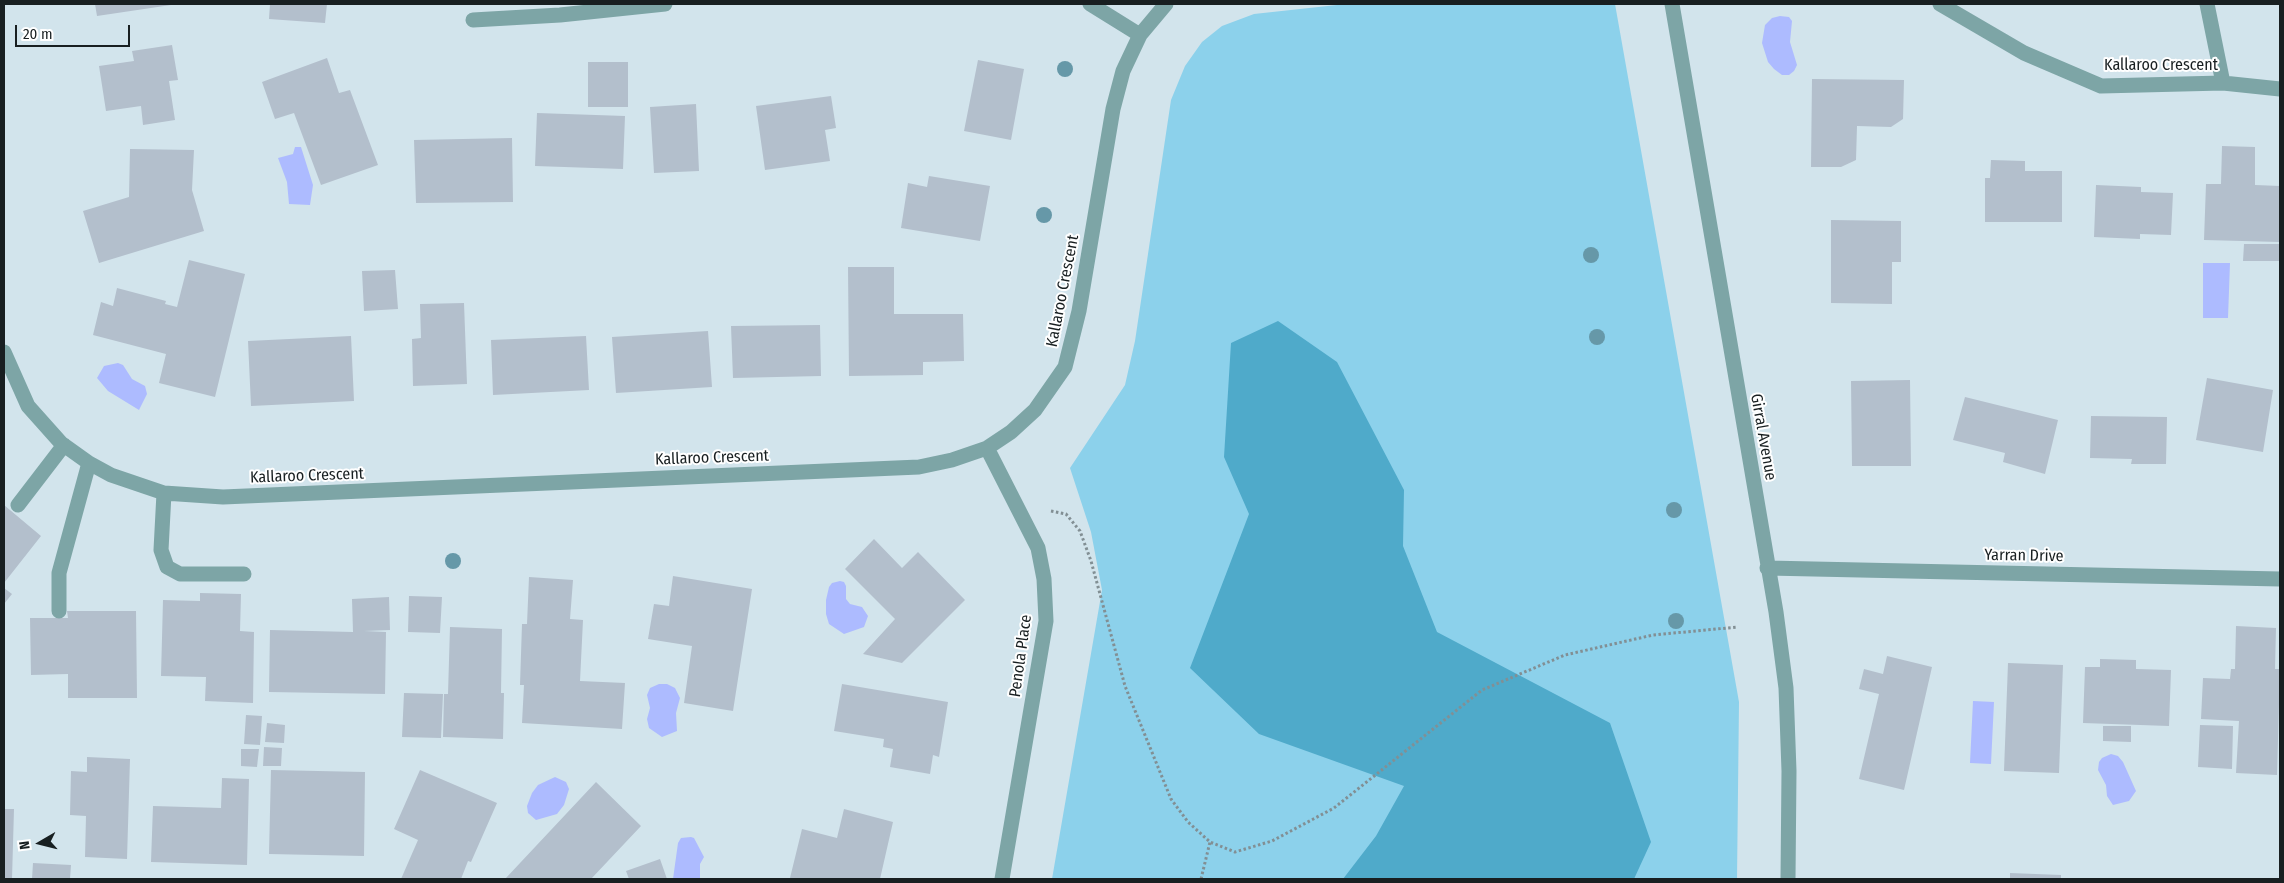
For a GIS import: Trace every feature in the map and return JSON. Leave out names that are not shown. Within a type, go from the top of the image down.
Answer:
[{"type":"street","points":[[473,20],[560,15],[665,4]]},
{"type":"street","points":[[1090,4],[1140,36]]},
{"type":"street","name":"Kallaroo Crescent","points":[[4,352],[28,406],[64,445],[89,463],[111,475],[164,493],[223,497],[919,466],[952,460],[987,448],[1011,432],[1035,410],[1064,368],[1079,311],[1113,109],[1123,71],[1140,36],[1166,4]]},
{"type":"street","name":"Girral Avenue","points":[[1672,4],[1776,612],[1786,688],[1789,770],[1788,879]]},
{"type":"street","name":"Kallaroo Crescent","points":[[1940,4],[2024,53],[2101,86],[2223,83],[2280,89]]},
{"type":"street","points":[[2207,4],[2223,83]]},
{"type":"street","points":[[18,505],[64,445]]},
{"type":"street","name":"Penola Place","points":[[987,448],[1038,548],[1044,579],[1046,621],[1002,879]]},
{"type":"street","points":[[59,611],[59,573],[89,463]]},
{"type":"street","points":[[164,493],[161,550],[167,566],[180,574],[244,574]]},
{"type":"street","name":"Yarran Drive","points":[[1767,568],[2280,579]]},
{"type":"path","points":[[1021,513],[1048,510],[1066,514],[1080,531],[1091,561],[1125,686],[1146,742],[1171,799],[1188,822],[1210,842],[1235,852],[1272,841],[1334,808],[1482,690],[1565,656],[1653,635],[1738,627]]},
{"type":"path","points":[[1201,879],[1210,842]]},
{"type":"shaded area","points":[[1346,4],[1615,4],[1739,702],[1737,879],[1052,879],[1102,590],[1091,532],[1070,468],[1125,385],[1135,341],[1171,100],[1185,66],[1202,42],[1222,26],[1254,14]]},
{"type":"shaded area","points":[[1780,16],[1789,17],[1792,21],[1790,42],[1797,65],[1789,75],[1782,75],[1768,62],[1762,43],[1765,25],[1772,18]]},
{"type":"shaded area","points":[[295,147],[301,147],[313,185],[310,205],[289,204],[287,182],[278,158],[293,154]]},
{"type":"shaded area","points":[[2203,263],[2230,263],[2228,318],[2203,318]]},
{"type":"shaded area","points":[[1278,321],[1337,362],[1404,490],[1403,546],[1437,632],[1610,723],[1651,842],[1634,879],[1343,879],[1376,836],[1404,786],[1259,734],[1190,668],[1249,514],[1224,457],[1231,343]]},
{"type":"shaded area","points":[[118,363],[123,365],[132,379],[145,386],[147,394],[139,410],[108,391],[97,378],[104,366]]},
{"type":"shaded area","points":[[844,582],[846,586],[846,599],[850,604],[862,607],[868,616],[864,627],[844,634],[829,624],[826,614],[826,600],[829,587],[832,583]]},
{"type":"shaded area","points":[[659,684],[667,684],[675,688],[680,698],[676,713],[677,731],[662,737],[649,728],[647,719],[650,708],[647,695],[650,688]]},
{"type":"shaded area","points":[[1973,701],[1994,702],[1991,764],[1970,763]]},
{"type":"shaded area","points":[[2111,754],[2118,756],[2123,762],[2136,791],[2129,801],[2113,805],[2107,796],[2106,785],[2098,770],[2099,762],[2102,758]]},
{"type":"shaded area","points":[[555,777],[566,782],[569,789],[564,805],[557,814],[536,820],[528,813],[527,806],[532,793],[538,785]]},
{"type":"shaded area","points":[[681,838],[694,838],[704,857],[700,864],[700,879],[673,879],[678,843]]},
{"type":"building","points":[[95,4],[171,4],[171,5],[97,16]]},
{"type":"building","points":[[270,4],[327,4],[325,23],[269,19]]},
{"type":"building","points":[[172,45],[178,80],[169,81],[175,120],[143,125],[141,106],[106,111],[99,66],[134,61],[132,51]]},
{"type":"building","points":[[327,58],[339,93],[350,90],[378,165],[321,185],[294,113],[275,119],[262,82]]},
{"type":"building","points":[[978,60],[1024,69],[1011,140],[964,131]]},
{"type":"building","points":[[588,62],[628,62],[628,107],[588,107]]},
{"type":"building","points":[[1812,79],[1904,80],[1903,119],[1891,127],[1857,126],[1856,160],[1841,167],[1811,167]]},
{"type":"building","points":[[831,96],[836,128],[825,130],[830,161],[765,170],[756,106]]},
{"type":"building","points":[[696,104],[699,171],[654,173],[650,107]]},
{"type":"building","points":[[537,113],[625,116],[623,169],[535,166]]},
{"type":"building","points":[[512,138],[513,202],[416,203],[414,140]]},
{"type":"building","points":[[2222,146],[2255,147],[2255,185],[2280,186],[2280,242],[2204,240],[2206,184],[2221,184]]},
{"type":"building","points":[[130,149],[194,150],[192,190],[204,231],[99,263],[83,211],[129,197]]},
{"type":"building","points":[[1991,160],[2025,161],[2025,171],[2062,171],[2062,222],[1985,222],[1985,178],[1990,178]]},
{"type":"building","points":[[929,176],[990,186],[980,241],[901,228],[908,183],[927,187]]},
{"type":"building","points":[[2096,185],[2141,187],[2141,192],[2173,193],[2171,235],[2140,234],[2140,239],[2094,237]]},
{"type":"building","points":[[1831,220],[1901,221],[1901,262],[1892,262],[1892,304],[1831,303]]},
{"type":"building","points":[[2244,244],[2280,244],[2280,261],[2243,261]]},
{"type":"building","points":[[189,260],[245,274],[215,397],[159,383],[166,354],[93,335],[101,302],[113,306],[117,288],[166,301],[165,304],[177,307]]},
{"type":"building","points":[[848,267],[894,267],[894,314],[963,314],[964,361],[923,362],[923,375],[849,376]]},
{"type":"building","points":[[395,270],[398,309],[364,311],[362,271]]},
{"type":"building","points":[[464,303],[467,384],[413,386],[412,339],[421,338],[420,304]]},
{"type":"building","points":[[820,325],[821,376],[733,378],[731,326]]},
{"type":"building","points":[[708,331],[712,387],[616,393],[612,337]]},
{"type":"building","points":[[351,336],[354,401],[251,406],[248,341]]},
{"type":"building","points":[[586,336],[589,390],[493,395],[491,340]]},
{"type":"building","points":[[2207,378],[2273,390],[2263,452],[2196,440]]},
{"type":"building","points":[[1910,380],[1911,466],[1852,466],[1851,381]]},
{"type":"building","points":[[1965,397],[2058,420],[2045,474],[2003,462],[2005,453],[1953,440]]},
{"type":"building","points":[[2091,416],[2167,417],[2166,464],[2131,464],[2132,459],[2090,458]]},
{"type":"building","points":[[4,505],[41,536],[4,583]]},
{"type":"building","points":[[874,539],[902,568],[918,552],[965,600],[902,663],[863,654],[895,619],[845,569]]},
{"type":"building","points":[[673,576],[752,589],[733,711],[684,703],[692,646],[648,639],[654,604],[669,606]]},
{"type":"building","points":[[529,577],[573,580],[570,619],[583,620],[580,681],[625,683],[622,729],[522,723],[524,685],[520,685],[522,624],[527,624]]},
{"type":"building","points":[[4,588],[12,594],[4,604]]},
{"type":"building","points":[[200,593],[241,594],[240,631],[254,632],[253,703],[205,701],[206,677],[161,676],[163,600],[200,601]]},
{"type":"building","points":[[409,596],[442,597],[440,633],[408,632]]},
{"type":"building","points":[[389,597],[390,630],[364,631],[386,632],[385,694],[269,692],[270,630],[353,632],[352,599]]},
{"type":"building","points":[[67,611],[136,611],[137,698],[68,698],[68,674],[31,675],[30,618],[68,618]]},
{"type":"building","points":[[2236,626],[2276,628],[2275,669],[2280,669],[2277,775],[2236,773],[2239,721],[2201,719],[2203,678],[2230,679],[2231,669],[2235,669]]},
{"type":"building","points":[[450,627],[502,629],[501,693],[504,693],[503,739],[443,737],[444,694],[448,694]]},
{"type":"building","points":[[1887,656],[1932,667],[1904,790],[1859,779],[1879,694],[1859,689],[1864,669],[1883,674]]},
{"type":"building","points":[[2100,659],[2136,660],[2136,669],[2171,670],[2169,726],[2083,723],[2085,667],[2100,667]]},
{"type":"building","points":[[2008,663],[2063,665],[2059,773],[2004,771]]},
{"type":"building","points":[[842,684],[948,702],[939,757],[933,755],[930,774],[890,767],[893,749],[883,747],[884,739],[834,731]]},
{"type":"building","points":[[404,693],[443,694],[441,738],[402,737]]},
{"type":"building","points":[[246,715],[262,716],[260,745],[244,744]]},
{"type":"building","points":[[267,723],[285,725],[284,743],[265,742]]},
{"type":"building","points":[[2200,725],[2233,726],[2232,769],[2198,767]]},
{"type":"building","points":[[2103,726],[2131,726],[2131,742],[2103,741]]},
{"type":"building","points":[[264,747],[282,748],[281,766],[263,766]]},
{"type":"building","points":[[241,749],[259,749],[257,767],[241,766]]},
{"type":"building","points":[[87,757],[130,759],[127,859],[85,857],[86,816],[70,815],[71,771],[87,772]]},
{"type":"building","points":[[271,770],[365,772],[364,856],[269,854]]},
{"type":"building","points":[[420,770],[497,803],[471,862],[468,861],[461,879],[401,879],[418,840],[394,829]]},
{"type":"building","points":[[222,778],[249,779],[247,865],[151,862],[153,806],[221,808]]},
{"type":"building","points":[[596,782],[641,826],[591,879],[505,879]]},
{"type":"building","points":[[4,809],[14,809],[12,879],[4,879]]},
{"type":"building","points":[[844,809],[893,822],[880,879],[790,878],[802,829],[837,838]]},
{"type":"building","points":[[660,859],[667,879],[629,879],[626,871]]},
{"type":"building","points":[[33,863],[71,865],[70,879],[32,879]]},
{"type":"building","points":[[2010,873],[2061,875],[2061,879],[2010,879]]}]
